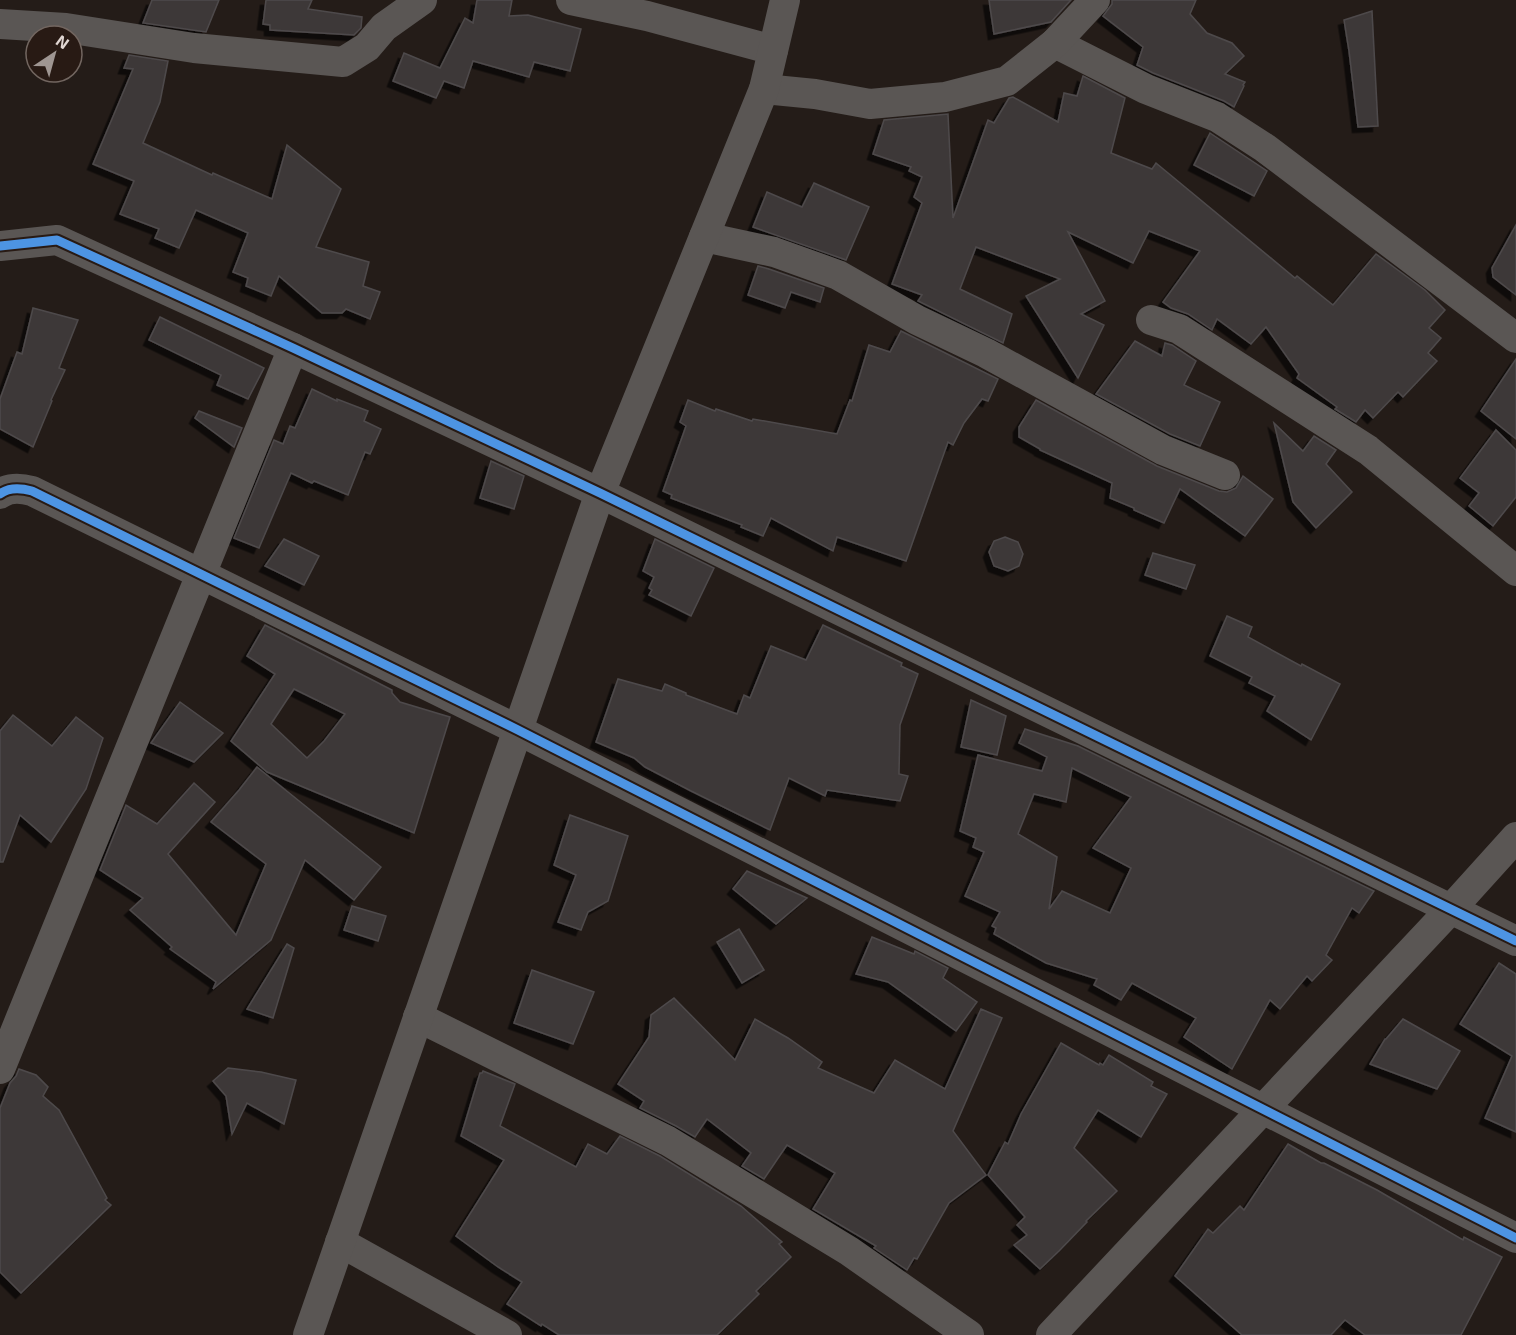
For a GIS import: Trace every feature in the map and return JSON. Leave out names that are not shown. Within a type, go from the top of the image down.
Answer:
[{"type":"street","points":[[0,24],[66,28],[194,48],[343,62],[367,47],[384,27],[422,0]]},
{"type":"street","points":[[571,0],[647,16],[773,50]]},
{"type":"street","points":[[308,1335],[600,493],[764,89],[785,0]]},
{"type":"street","points":[[764,89],[815,94],[870,104],[945,97],[1007,81],[1055,43],[1095,0]]},
{"type":"street","points":[[1055,43],[1146,89],[1216,117],[1265,148],[1516,338]]},
{"type":"street","points":[[704,237],[774,252],[838,275],[917,320],[1005,363],[1163,450],[1225,475]]},
{"type":"street","points":[[0,246],[57,240],[293,348],[600,493],[1516,941]]},
{"type":"street","points":[[1151,320],[1179,329],[1368,450],[1516,571]]},
{"type":"street","points":[[0,1069],[293,348]]},
{"type":"street","points":[[0,494],[5,490],[20,488],[32,491],[518,730],[1516,1238]]},
{"type":"street","points":[[1051,1335],[1516,837]]},
{"type":"street","points":[[418,1017],[668,1141],[849,1251],[969,1335]]},
{"type":"street","points":[[340,1242],[507,1335]]},
{"type":"building","points":[[152,0],[219,0],[206,32],[143,23]]},
{"type":"building","points":[[266,0],[312,0],[308,9],[362,17],[361,28],[354,35],[270,30],[270,25],[263,24]]},
{"type":"building","points":[[477,0],[512,0],[509,16],[528,15],[581,29],[570,71],[534,62],[529,77],[473,61],[464,88],[444,81],[436,98],[393,81],[404,53],[440,68],[465,18],[473,23]]},
{"type":"building","points":[[989,0],[1071,0],[1051,22],[994,34]]},
{"type":"building","points":[[1112,0],[1196,0],[1190,14],[1207,33],[1232,43],[1244,56],[1225,74],[1245,82],[1234,107],[1137,65],[1143,47],[1103,16],[1112,4]]},
{"type":"building","points":[[1372,11],[1378,126],[1358,127],[1344,20]]},
{"type":"building","points":[[129,55],[168,61],[160,102],[143,143],[212,175],[213,173],[272,199],[287,145],[341,189],[316,247],[369,262],[363,286],[380,292],[370,319],[346,309],[342,313],[322,313],[279,276],[271,296],[246,286],[248,278],[233,272],[248,233],[196,210],[179,248],[155,238],[159,229],[120,214],[134,181],[93,164],[133,69],[124,68]]},
{"type":"building","points":[[1083,76],[1125,98],[1111,153],[1152,169],[1156,163],[1295,278],[1297,276],[1333,305],[1376,254],[1425,290],[1445,310],[1429,328],[1441,338],[1428,353],[1437,361],[1403,397],[1398,392],[1373,418],[1365,410],[1356,422],[1335,409],[1337,407],[1297,378],[1299,374],[1266,327],[1251,344],[1217,319],[1212,330],[1188,314],[1171,308],[1163,302],[1200,251],[1149,231],[1133,263],[1068,232],[1105,301],[1081,314],[1104,325],[1078,378],[1026,296],[1060,279],[976,247],[960,289],[1012,314],[1003,343],[918,301],[922,295],[892,284],[922,203],[914,197],[922,177],[909,171],[911,167],[873,154],[884,120],[948,114],[953,218],[988,120],[994,123],[1009,98],[1013,97],[1058,122],[1064,93],[1077,96]]},
{"type":"building","points":[[1210,133],[1267,171],[1254,196],[1194,165]]},
{"type":"building","points":[[814,183],[869,207],[846,260],[753,227],[767,192],[802,207]]},
{"type":"building","points":[[1516,225],[1516,295],[1493,277],[1492,268]]},
{"type":"building","points":[[758,266],[824,288],[820,302],[791,292],[785,308],[748,295]]},
{"type":"building","points":[[33,308],[78,320],[59,368],[65,370],[33,447],[0,429],[0,399],[17,352],[22,354]]},
{"type":"building","points":[[160,317],[264,368],[248,399],[217,385],[221,375],[149,340]]},
{"type":"building","points":[[901,331],[998,379],[988,401],[982,399],[964,423],[953,445],[948,442],[906,561],[837,537],[833,551],[771,518],[763,536],[741,527],[742,525],[671,498],[672,495],[663,491],[686,426],[680,422],[688,400],[715,411],[716,409],[752,421],[753,419],[837,434],[850,400],[852,401],[869,345],[890,352]]},
{"type":"building","points":[[1135,341],[1162,356],[1165,343],[1172,345],[1196,361],[1184,385],[1220,402],[1200,446],[1170,434],[1096,394]]},
{"type":"building","points":[[1516,359],[1516,439],[1481,411]]},
{"type":"building","points":[[312,389],[337,401],[337,399],[368,411],[364,421],[381,429],[370,454],[365,452],[348,495],[291,473],[259,548],[234,538],[274,440],[283,444],[290,426],[295,428]]},
{"type":"building","points":[[1036,400],[1157,466],[1219,491],[1227,492],[1236,488],[1243,476],[1273,499],[1245,536],[1180,489],[1164,523],[1110,498],[1112,483],[1040,450],[1019,437],[1019,427]]},
{"type":"building","points":[[199,411],[242,428],[234,447],[195,418]]},
{"type":"building","points":[[1274,423],[1303,451],[1314,436],[1336,450],[1326,464],[1352,492],[1316,528],[1293,502]]},
{"type":"building","points":[[1496,430],[1516,450],[1516,497],[1493,526],[1469,506],[1479,493],[1460,478]]},
{"type":"building","points":[[491,461],[524,476],[514,509],[480,498]]},
{"type":"building","points":[[1005,537],[1018,542],[1023,554],[1019,566],[1008,571],[994,566],[989,552],[994,541]]},
{"type":"building","points":[[284,539],[319,556],[304,585],[265,566]]},
{"type":"building","points":[[655,539],[714,568],[691,616],[649,595],[652,590],[649,588],[654,577],[643,571]]},
{"type":"building","points":[[1153,553],[1195,565],[1186,589],[1145,575]]},
{"type":"building","points":[[1227,616],[1252,627],[1248,637],[1340,684],[1311,740],[1267,711],[1275,696],[1249,683],[1252,677],[1210,656]]},
{"type":"building","points":[[265,625],[392,690],[400,702],[450,717],[414,833],[267,772],[231,741],[275,674],[247,656]],"holes":[[[294,689],[345,714],[307,758],[271,724]]]},
{"type":"building","points":[[823,625],[902,663],[901,666],[918,674],[900,725],[899,774],[908,776],[900,801],[827,790],[825,796],[789,778],[770,830],[645,767],[634,758],[596,742],[618,679],[662,691],[665,684],[686,695],[737,714],[744,695],[750,698],[771,646],[806,660]]},
{"type":"building","points":[[971,700],[1006,716],[997,755],[961,747]]},
{"type":"building","points":[[180,702],[223,733],[194,762],[151,743]]},
{"type":"building","points":[[13,715],[52,746],[76,717],[103,738],[86,789],[51,842],[20,815],[3,862],[0,862],[0,731]]},
{"type":"building","points":[[1025,729],[1078,746],[1374,891],[1359,913],[1352,908],[1326,955],[1332,960],[1312,981],[1307,976],[1280,1009],[1270,1000],[1232,1069],[1184,1037],[1196,1018],[1132,983],[1121,1000],[1094,985],[1097,979],[1046,963],[994,934],[996,928],[992,926],[1000,912],[965,896],[984,852],[973,847],[976,838],[960,831],[978,755],[1042,771],[1047,757],[1019,743]],"holes":[[[1072,768],[1131,797],[1093,848],[1131,868],[1110,913],[1062,891],[1049,909],[1057,857],[1018,834],[1034,794],[1066,802]]]},
{"type":"building","points":[[257,767],[381,867],[354,900],[305,860],[271,940],[213,989],[216,982],[170,949],[172,947],[130,910],[143,898],[100,870],[126,805],[157,824],[194,783],[215,802],[168,854],[236,935],[266,864],[211,822]]},
{"type":"building","points":[[570,815],[628,836],[608,901],[588,912],[581,930],[558,922],[576,875],[554,865]]},
{"type":"building","points":[[747,871],[807,898],[776,924],[733,889]]},
{"type":"building","points":[[352,906],[386,916],[378,941],[344,930]]},
{"type":"building","points":[[739,929],[764,970],[742,983],[717,942]]},
{"type":"building","points":[[872,937],[914,954],[915,951],[948,968],[943,978],[977,1002],[956,1031],[888,982],[856,974]]},
{"type":"building","points":[[287,944],[294,948],[273,1018],[247,1009]]},
{"type":"building","points":[[1499,963],[1516,974],[1516,1132],[1485,1118],[1512,1056],[1460,1024]]},
{"type":"building","points":[[532,970],[594,992],[573,1044],[514,1023]]},
{"type":"building","points":[[674,998],[735,1060],[755,1019],[788,1038],[822,1062],[818,1068],[874,1093],[895,1060],[945,1089],[981,1009],[1002,1018],[953,1131],[986,1175],[949,1203],[917,1259],[914,1258],[907,1270],[874,1248],[876,1246],[813,1209],[835,1173],[787,1145],[764,1179],[742,1166],[751,1153],[707,1119],[695,1137],[640,1108],[644,1101],[618,1084],[649,1037],[651,1015]]},
{"type":"building","points":[[1403,1019],[1460,1051],[1437,1089],[1370,1064],[1385,1039]]},
{"type":"building","points":[[1061,1043],[1099,1065],[1100,1063],[1103,1065],[1109,1055],[1153,1082],[1151,1086],[1167,1094],[1141,1137],[1098,1110],[1074,1148],[1117,1191],[1040,1269],[1014,1245],[1027,1235],[1017,1225],[1025,1217],[988,1175],[1005,1142],[1008,1144],[1021,1114]]},
{"type":"building","points":[[228,1068],[296,1080],[284,1124],[247,1103],[232,1134],[226,1096],[213,1081]]},
{"type":"building","points":[[19,1069],[36,1075],[48,1087],[43,1096],[59,1110],[107,1198],[105,1200],[111,1205],[21,1293],[0,1272],[0,1108],[10,1083]]},
{"type":"building","points":[[483,1071],[515,1084],[500,1126],[576,1167],[588,1144],[607,1154],[620,1136],[660,1156],[741,1206],[782,1242],[779,1244],[791,1257],[756,1291],[759,1294],[717,1335],[559,1335],[542,1324],[541,1326],[507,1304],[522,1282],[456,1236],[504,1160],[461,1136],[480,1073]]},
{"type":"building","points":[[1288,1144],[1377,1190],[1463,1240],[1464,1237],[1502,1257],[1461,1335],[1365,1335],[1345,1320],[1331,1335],[1242,1335],[1175,1276],[1208,1229],[1213,1233],[1240,1206],[1244,1210]]},
{"type":"cycle path","points":[[0,246],[57,240],[293,348],[600,493],[1516,941]]},
{"type":"cycle path","points":[[0,494],[15,489],[32,491],[518,730],[1516,1238]]}]
